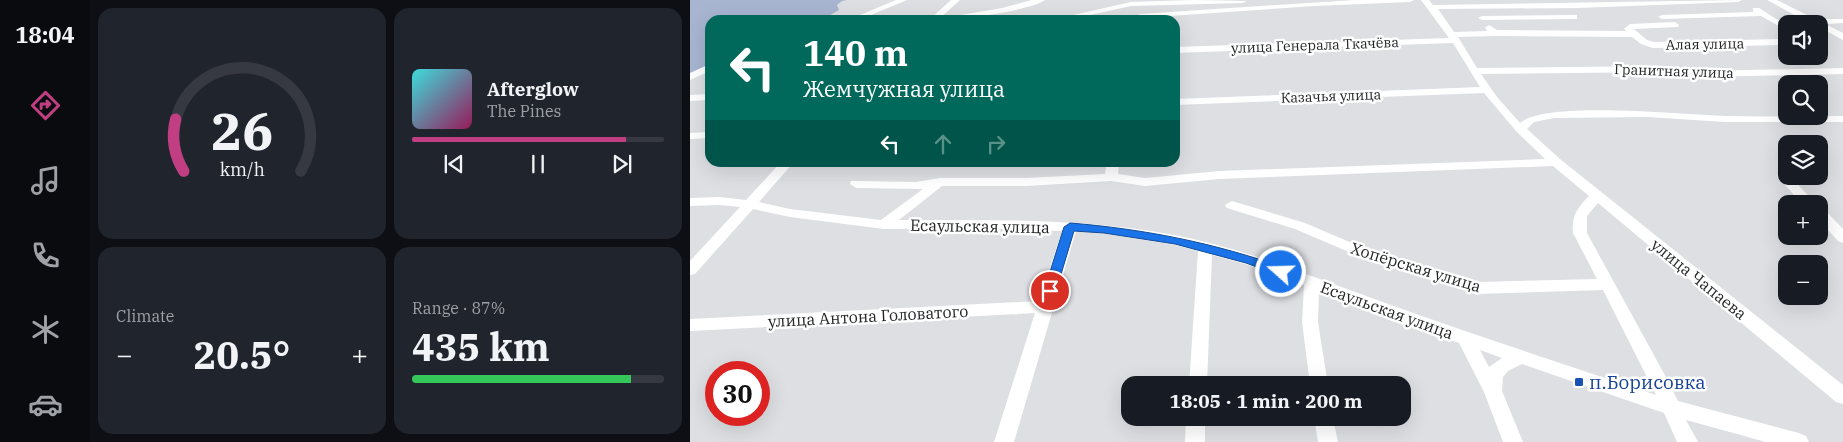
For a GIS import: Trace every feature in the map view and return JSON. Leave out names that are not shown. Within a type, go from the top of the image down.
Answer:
[{"type":"street","points":[[865,15],[903,0]]},
{"type":"street","points":[[939,15],[956,0]]},
{"type":"street","points":[[972,15],[1002,10],[1040,0]]},
{"type":"street","points":[[1177,15],[1314,4],[1410,0]]},
{"type":"street","points":[[1428,3],[1474,6],[1576,6],[1738,0],[1778,23]]},
{"type":"street","points":[[1771,0],[1801,15]]},
{"type":"street","points":[[1079,15],[1131,4],[1243,1]]},
{"type":"street","points":[[1141,15],[1143,11],[1159,2]]},
{"type":"street","name":"улица Чапаева","points":[[1428,3],[1453,37],[1487,90],[1520,128],[1556,162],[1843,396]]},
{"type":"street","points":[[1474,6],[1495,33]]},
{"type":"street","points":[[1628,18],[1763,14]]},
{"type":"street","points":[[1482,18],[1574,18]]},
{"type":"street","points":[[1828,22],[1843,21]]},
{"type":"street","points":[[1633,34],[1628,28],[1674,25]]},
{"type":"street","points":[[1828,29],[1843,37]]},
{"type":"street","name":"улица Генерала Ткачёва","points":[[1180,50],[1453,37],[1495,33],[1633,34]]},
{"type":"street","name":"Алая улица","points":[[1633,34],[1644,42],[1653,45],[1778,42]]},
{"type":"street","name":"Гранитная улица","points":[[1475,71],[1666,69],[1704,74],[1843,70]]},
{"type":"street","points":[[690,77],[705,70]]},
{"type":"street","name":"Казачья улица","points":[[1180,102],[1487,90]]},
{"type":"street","points":[[690,98],[705,97]]},
{"type":"street","points":[[1520,128],[1532,118],[1554,115],[1648,114],[1725,119],[1843,119]]},
{"type":"street","points":[[690,136],[705,135]]},
{"type":"street","points":[[856,184],[916,186],[940,182],[1026,182],[1112,177],[1146,182],[1220,175],[1556,162]]},
{"type":"street","points":[[690,270],[783,167]]},
{"type":"street","points":[[1112,177],[1113,167]]},
{"type":"street","points":[[884,225],[940,182]]},
{"type":"street","points":[[1792,185],[1801,195]]},
{"type":"street","points":[[1597,196],[1582,211],[1578,222],[1580,234],[1662,384],[1680,429],[1688,442]]},
{"type":"street","name":"Есаульская улица","points":[[690,202],[718,201],[750,204],[790,214],[884,225],[983,224],[1070,227],[1150,235],[1250,260],[1465,338],[1672,408],[1799,442]]},
{"type":"street","name":"Хопёрская улица","points":[[1232,205],[1300,226],[1368,254],[1476,288],[1607,284]]},
{"type":"street","points":[[1828,222],[1843,238]]},
{"type":"street","points":[[1004,442],[1070,227]]},
{"type":"street","points":[[1198,376],[1205,248]]},
{"type":"street","points":[[1312,283],[1309,298],[1310,322],[1318,376]]},
{"type":"street","name":"улица Антона Головатого","points":[[690,325],[1045,307]]},
{"type":"street","points":[[1465,338],[1493,391],[1513,442]]},
{"type":"street","points":[[1493,391],[1494,374],[1502,366],[1522,356]]},
{"type":"street","points":[[1195,442],[1196,426]]},
{"type":"street","points":[[1325,426],[1328,442]]},
{"type":"shaded area","points":[[690,0],[847,0],[837,5],[839,10],[830,15],[705,15],[705,67],[690,74]]},
{"type":"place","name":"п.Борисовка","points":[[1579,382]]},
{"type":"route","points":[[1050,291],[1070,227],[1104,229],[1176,240],[1250,260],[1281,272]]}]
